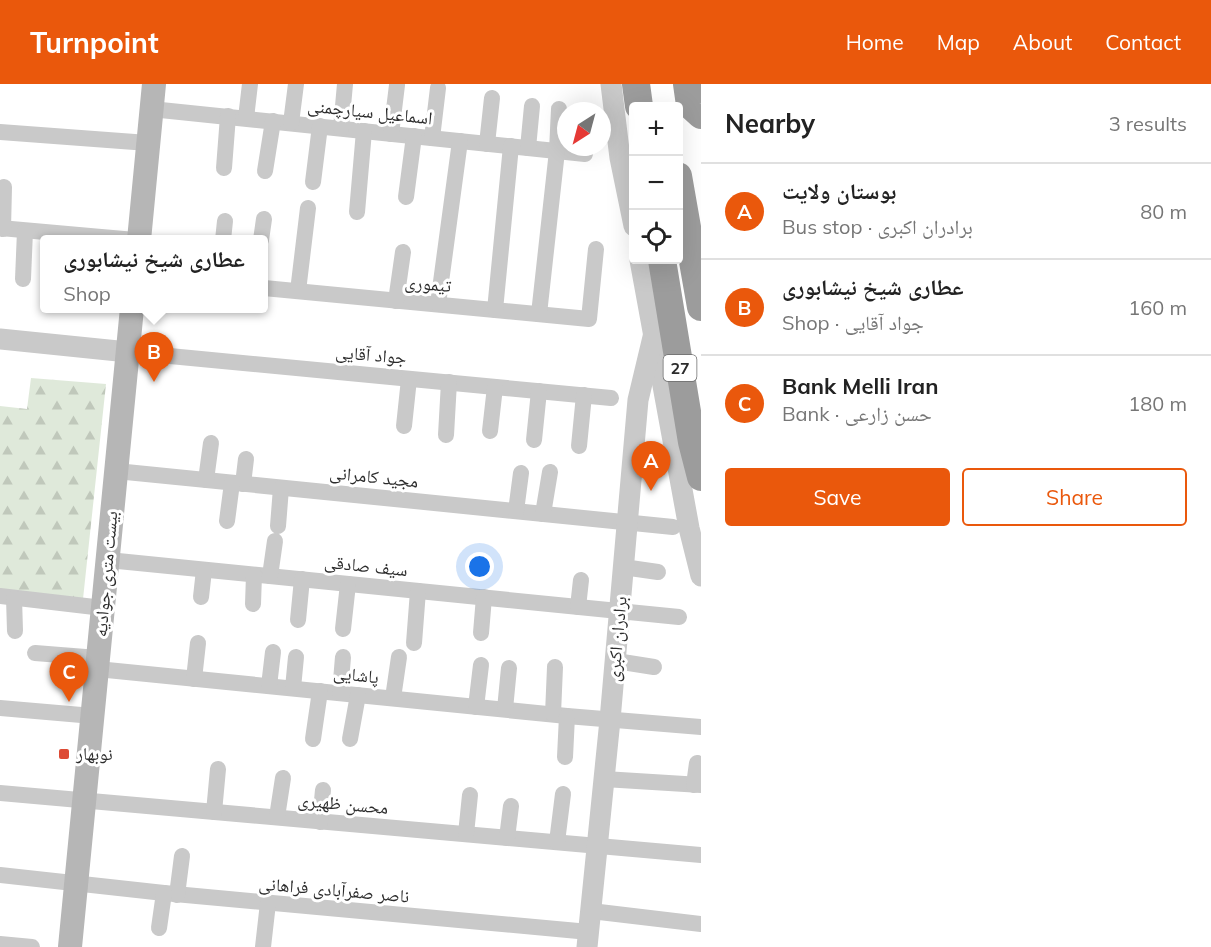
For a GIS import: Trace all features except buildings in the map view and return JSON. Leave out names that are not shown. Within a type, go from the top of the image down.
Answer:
[{"type":"highway","points":[[636,84],[638,102]]},
{"type":"highway","points":[[667,84],[669,102]]},
{"type":"highway","points":[[687,84],[690,105],[701,115]]},
{"type":"highway","points":[[683,204],[701,307]]},
{"type":"highway","name":"27","points":[[663,264],[692,442],[701,477]]},
{"type":"main road","points":[[138,235],[154,84]]},
{"type":"main road","name":"بیست متری جوادیه","points":[[70,947],[132,313]]},
{"type":"street","points":[[246,118],[250,84]]},
{"type":"street","points":[[291,123],[296,84]]},
{"type":"street","points":[[341,128],[345,84]]},
{"type":"street","points":[[611,84],[620,158],[630,210]]},
{"type":"street","points":[[391,134],[397,85]]},
{"type":"street","points":[[432,138],[438,88]]},
{"type":"street","points":[[487,144],[492,98]]},
{"type":"street","points":[[528,148],[532,106]]},
{"type":"street","name":"اسماعیل سیارچمنی","points":[[152,109],[556,151]]},
{"type":"street","points":[[224,168],[228,116]]},
{"type":"street","points":[[265,171],[273,121]]},
{"type":"street","points":[[313,182],[320,126]]},
{"type":"street","points":[[357,212],[364,131]]},
{"type":"street","points":[[0,132],[148,143]]},
{"type":"street","points":[[406,197],[414,136]]},
{"type":"street","points":[[539,314],[557,137]]},
{"type":"street","points":[[438,304],[460,141]]},
{"type":"street","points":[[495,310],[511,146]]},
{"type":"street","points":[[4,187],[2,229],[75,235]]},
{"type":"street","points":[[298,291],[308,208]]},
{"type":"street","points":[[262,235],[264,219]]},
{"type":"street","points":[[224,235],[225,220]]},
{"type":"street","points":[[23,279],[25,231]]},
{"type":"street","name":"تیموری","points":[[268,288],[589,319],[596,249]]},
{"type":"street","points":[[396,301],[403,252]]},
{"type":"street","points":[[641,264],[688,528],[701,576]]},
{"type":"street","name":"برادران اکبری","points":[[588,940],[616,661],[638,400],[654,333]]},
{"type":"street","points":[[0,339],[128,352]]},
{"type":"street","name":"جواد آقایی","points":[[128,352],[611,398]]},
{"type":"street","points":[[404,426],[409,378]]},
{"type":"street","points":[[446,435],[449,382]]},
{"type":"street","points":[[490,431],[495,387]]},
{"type":"street","points":[[534,440],[539,391]]},
{"type":"street","points":[[579,446],[584,395]]},
{"type":"street","points":[[206,480],[211,442]]},
{"type":"street","points":[[227,521],[246,459]]},
{"type":"street","name":"مجید کامرانی","points":[[116,471],[673,526]]},
{"type":"street","points":[[516,511],[521,472]]},
{"type":"street","points":[[543,514],[550,472]]},
{"type":"street","points":[[253,604],[276,533],[281,488]]},
{"type":"street","name":"سیف صادقی","points":[[108,560],[679,617]]},
{"type":"street","points":[[624,567],[658,572]]},
{"type":"street","points":[[201,597],[204,570]]},
{"type":"street","points":[[298,620],[302,579]]},
{"type":"street","points":[[578,607],[581,580]]},
{"type":"street","points":[[343,630],[348,584]]},
{"type":"street","points":[[414,643],[418,591]]},
{"type":"street","points":[[15,631],[7,597],[103,608]]},
{"type":"street","points":[[481,633],[484,597]]},
{"type":"street","points":[[194,679],[198,643]]},
{"type":"street","points":[[269,686],[273,652]]},
{"type":"street","name":"پاشایی","points":[[35,653],[194,679],[701,727]]},
{"type":"street","points":[[293,688],[296,657]]},
{"type":"street","points":[[340,693],[343,657]]},
{"type":"street","points":[[393,698],[399,657]]},
{"type":"street","points":[[616,661],[654,667]]},
{"type":"street","points":[[476,706],[481,664]]},
{"type":"street","points":[[555,667],[565,756]]},
{"type":"street","points":[[505,709],[509,668]]},
{"type":"street","points":[[312,739],[320,691]]},
{"type":"street","points":[[350,739],[358,695]]},
{"type":"street","points":[[0,708],[93,716]]},
{"type":"street","points":[[604,779],[697,785],[697,763]]},
{"type":"street","points":[[214,812],[218,770]]},
{"type":"street","points":[[277,817],[283,778]]},
{"type":"street","points":[[320,822],[323,790]]},
{"type":"street","name":"محسن ظهیری","points":[[0,793],[701,855]]},
{"type":"street","points":[[557,842],[563,794]]},
{"type":"street","points":[[466,834],[470,795]]},
{"type":"street","points":[[507,838],[511,806]]},
{"type":"street","points":[[159,928],[182,856]]},
{"type":"street","name":"ناصر صفرآبادی فراهانی","points":[[0,875],[588,940]]},
{"type":"street","points":[[263,947],[268,903]]},
{"type":"street","points":[[591,911],[701,924]]},
{"type":"street","points":[[0,944],[32,947]]},
{"type":"green space","points":[[31,378],[106,384],[83,599],[0,590],[0,406],[27,409]]},
{"type":"place","name":"عطاری شیخ نیشابوری","points":[[154,382]]},
{"type":"place","name":"بوستان ولایت","points":[[651,491]]},
{"type":"place","name":"Bank Melli Iran","points":[[69,702]]},
{"type":"place","name":"نوبهار","points":[[64,754]]}]
